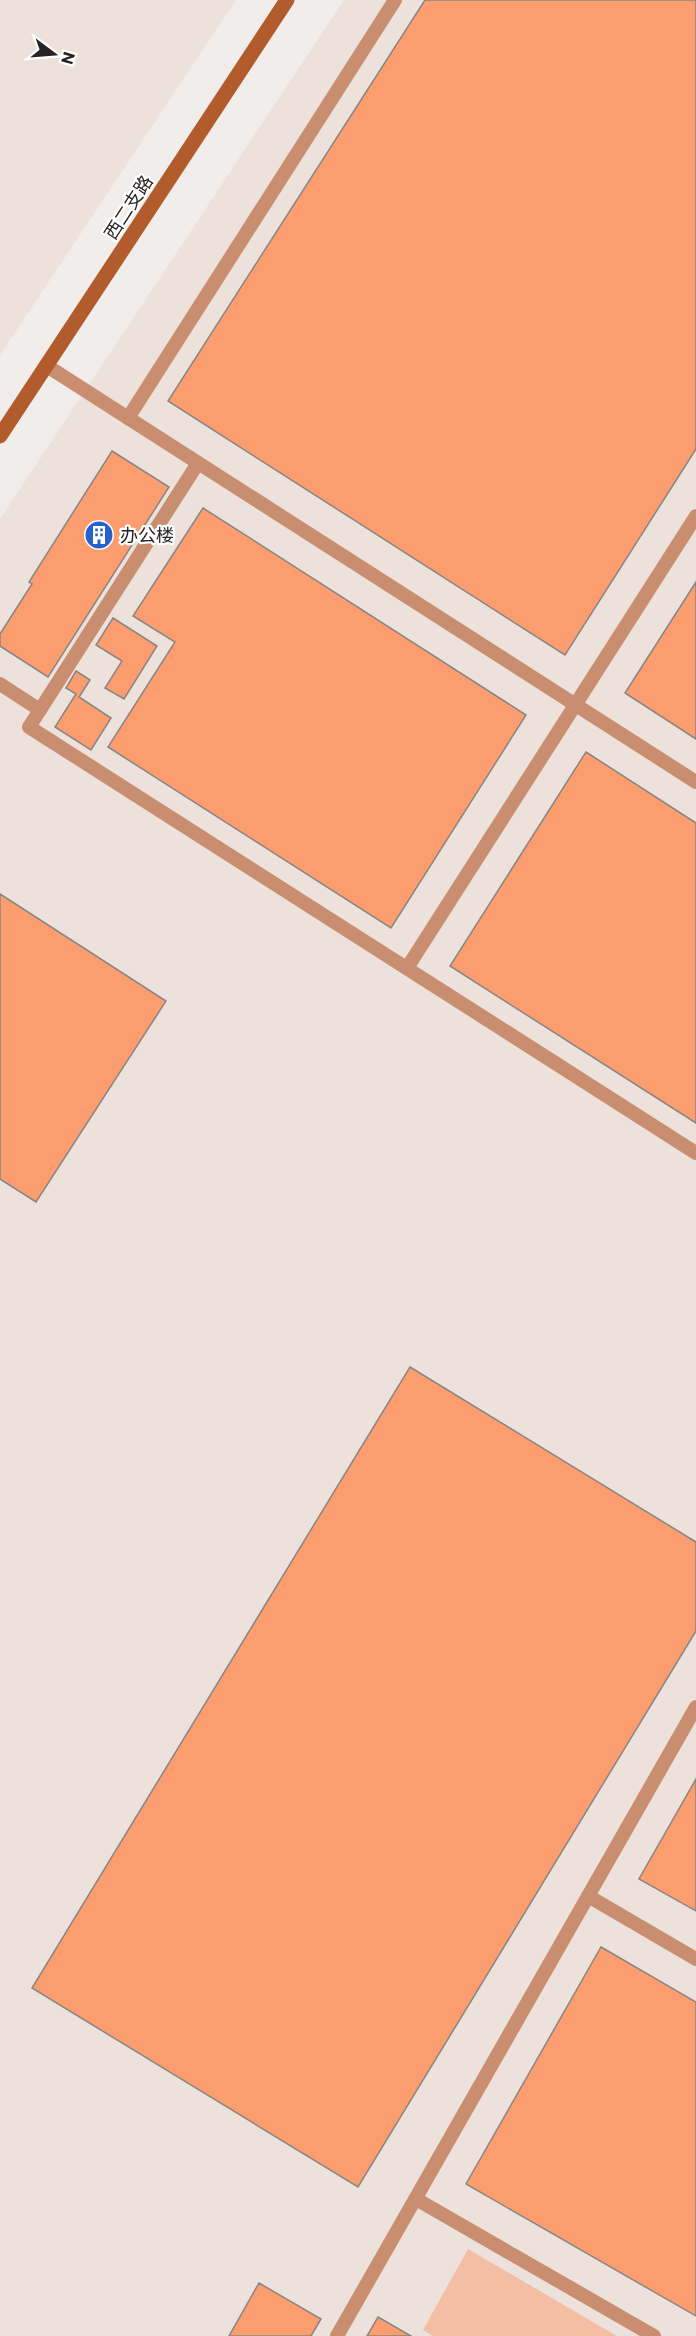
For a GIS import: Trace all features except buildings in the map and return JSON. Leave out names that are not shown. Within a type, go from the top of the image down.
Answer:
[{"type":"street","name":"西二支路","points":[[0,436],[287,0]]},
{"type":"lane","points":[[128,418],[395,0]]},
{"type":"lane","points":[[47,366],[696,782]]},
{"type":"lane","points":[[198,463],[29,727],[696,1153]]},
{"type":"lane","points":[[407,968],[696,516]]},
{"type":"lane","points":[[0,684],[40,710]]},
{"type":"lane","points":[[338,2336],[696,1707]]},
{"type":"lane","points":[[588,1896],[696,1959]]},
{"type":"lane","points":[[416,2199],[654,2336]]},
{"type":"shaded area","points":[[0,0],[236,0],[0,355]]},
{"type":"shaded area","points":[[344,0],[696,0],[696,2336],[0,2336],[0,519]]},
{"type":"shaded area","points":[[468,2249],[617,2336],[433,2336],[423,2330]]},
{"type":"place","name":"办公楼","points":[[99,535]]}]
